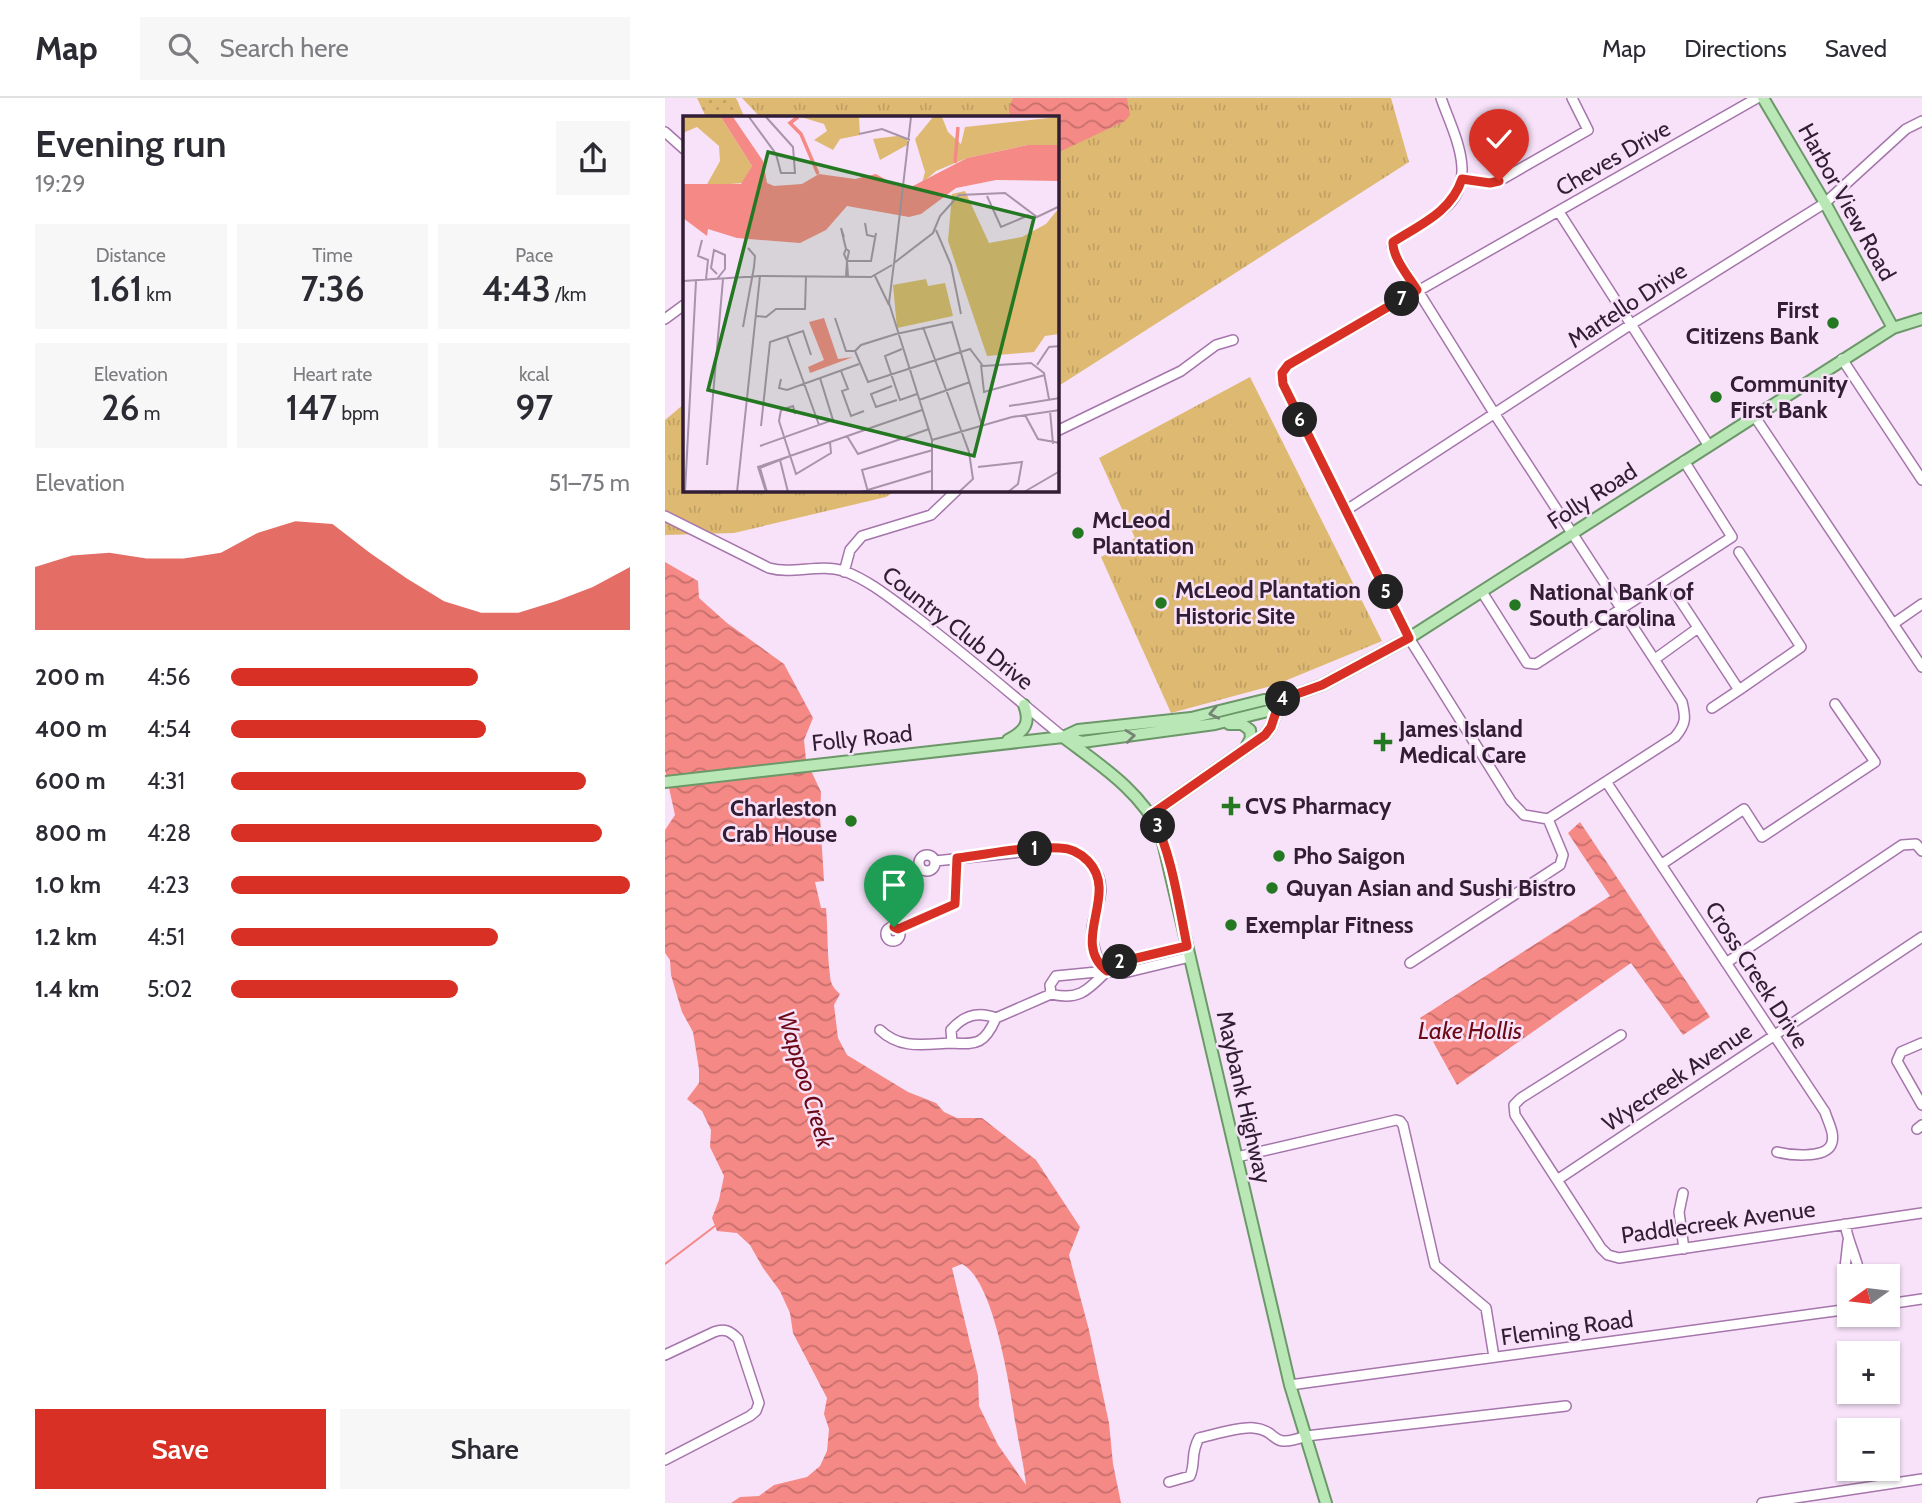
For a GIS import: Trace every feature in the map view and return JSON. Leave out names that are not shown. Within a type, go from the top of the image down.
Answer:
[{"type":"main road","name":"Harbor View Road","points":[[1763,98],[1825,203],[1893,328]]},
{"type":"main road","name":"Folly Road","points":[[665,782],[1063,737],[1079,730],[1191,718],[1264,700],[1280,700],[1322,685],[1409,638],[1842,359],[1893,328],[1922,320]]},
{"type":"main road","name":"Folly Road","points":[[1063,737],[1082,742],[1215,724],[1268,711],[1280,700]]},
{"type":"main road","points":[[1152,814],[1266,734],[1280,700]]},
{"type":"main road","points":[[999,744],[1023,730],[1028,716],[1024,705]]},
{"type":"main road","points":[[1215,724],[1235,723],[1247,726],[1251,738],[1244,751]]},
{"type":"main road","name":"Maybank Highway","points":[[1063,737],[1125,786],[1152,814],[1161,834],[1290,1385],[1326,1503]]},
{"type":"street","points":[[1345,510],[1409,638],[1517,809],[1532,817],[1548,819],[1607,783],[1675,737],[1683,728],[1686,719],[1682,702],[1395,254],[1393,242],[1443,211],[1453,200],[1462,179],[1460,153],[1441,98]]},
{"type":"street","points":[[1462,179],[1490,183],[1499,181],[1588,130],[1572,98]]},
{"type":"street","name":"Cheves Drive","points":[[1345,510],[1283,384],[1282,373],[1288,365],[1757,98]]},
{"type":"street","name":"Martello Drive","points":[[1345,510],[1630,325],[1825,203],[1906,129],[1922,121]]},
{"type":"street","points":[[665,132],[683,148]]},
{"type":"street","points":[[1559,212],[1709,446]]},
{"type":"street","points":[[665,319],[683,306]]},
{"type":"street","points":[[1059,429],[1181,371],[1216,345],[1233,340]]},
{"type":"street","points":[[1842,359],[1922,480]]},
{"type":"street","points":[[1755,417],[1922,667]]},
{"type":"street","points":[[1482,592],[1527,663],[1532,664],[1623,608],[1732,537],[1684,461]]},
{"type":"street","points":[[844,572],[850,550],[862,536],[931,515],[955,492]]},
{"type":"street","name":"Country Club Drive","points":[[665,516],[778,571],[824,567],[867,581],[940,635],[1063,737]]},
{"type":"street","points":[[1712,708],[1801,647],[1739,552]]},
{"type":"street","points":[[1676,594],[1739,690]]},
{"type":"street","points":[[1893,624],[1922,604]]},
{"type":"street","points":[[1655,659],[1698,628]]},
{"type":"street","points":[[1662,864],[1744,809],[1762,837],[1875,762],[1835,704]]},
{"type":"street","name":"Cross Creek Drive","points":[[1607,783],[1825,1112],[1832,1139],[1831,1146],[1826,1151],[1797,1156],[1777,1152]]},
{"type":"street","points":[[1411,963],[1560,865],[1563,855],[1548,819]]},
{"type":"street","points":[[1726,963],[1902,845],[1916,844],[1922,851]]},
{"type":"street","points":[[935,861],[1060,848],[1079,853],[1098,874],[1101,884],[1092,932],[1100,966],[1107,971]]},
{"type":"street","points":[[898,929],[955,904],[957,858]]},
{"type":"street","name":"Wyecreek Avenue","points":[[1557,1180],[1922,937]]},
{"type":"street","points":[[880,1030],[904,1045],[972,1043],[983,1040],[988,1035],[996,1018],[1051,994],[1067,997],[1077,995],[1090,989],[1120,962],[1189,951]]},
{"type":"street","points":[[1051,994],[1050,985],[1056,976],[1107,971]]},
{"type":"street","points":[[952,1043],[951,1030],[967,1017],[983,1013],[996,1018]]},
{"type":"street","points":[[1557,1180],[1515,1115],[1514,1105],[1621,1035]]},
{"type":"street","points":[[1922,1043],[1901,1052],[1897,1061],[1922,1105]]},
{"type":"street","points":[[1237,1157],[1400,1121],[1435,1265],[1486,1308],[1494,1357]]},
{"type":"street","name":"Paddlecreek Avenue","points":[[1557,1180],[1601,1248],[1608,1255],[1619,1258],[1922,1213]]},
{"type":"street","points":[[1683,1193],[1679,1212],[1684,1249]]},
{"type":"street","points":[[1845,1224],[1856,1264]]},
{"type":"street","points":[[1845,1264],[1848,1241]]},
{"type":"street","points":[[1901,1302],[1922,1299]]},
{"type":"street","name":"Fleming Road","points":[[1290,1385],[1837,1311]]},
{"type":"street","points":[[665,1355],[722,1329],[731,1332],[738,1339],[759,1403],[757,1411],[750,1416],[665,1460]]},
{"type":"street","points":[[1169,1482],[1190,1476],[1193,1448],[1199,1438],[1253,1427],[1282,1442],[1289,1442],[1306,1436],[1566,1406]]},
{"type":"street","points":[[1762,1503],[1922,1479]]},
{"type":"green space","points":[[697,98],[736,98],[744,116],[706,116]]},
{"type":"green space","points":[[742,98],[1391,98],[1409,162],[1059,386],[1059,116],[759,116]]},
{"type":"green space","points":[[1250,377],[1382,641],[1275,685],[1171,713],[1101,557],[1135,538],[1099,458]]},
{"type":"green space","points":[[683,405],[683,492],[894,492],[886,497],[734,533],[665,535],[665,420]]},
{"type":"water","points":[[1013,98],[1127,98],[1130,115],[1125,121],[1059,152],[1059,116],[1010,116]]},
{"type":"water","name":"Wappoo Creek","points":[[665,562],[698,581],[699,598],[727,623],[784,664],[813,718],[804,740],[806,760],[821,792],[824,881],[815,882],[821,908],[826,908],[830,978],[840,994],[834,1005],[838,1038],[847,1055],[908,1092],[936,1103],[944,1112],[957,1118],[982,1118],[1036,1160],[1080,1227],[1069,1255],[1109,1423],[1113,1464],[1121,1503],[731,1503],[740,1497],[759,1496],[774,1485],[807,1477],[820,1466],[827,1451],[829,1429],[824,1414],[827,1398],[793,1333],[790,1313],[780,1291],[750,1245],[737,1233],[717,1231],[712,1218],[724,1176],[710,1147],[711,1130],[702,1111],[687,1099],[699,1083],[699,1069],[693,1032],[682,1012],[671,975],[670,960],[665,953],[665,830],[675,815],[665,770]],"holes":[[[962,1264],[974,1274],[984,1291],[999,1338],[1026,1485],[998,1445],[979,1406],[978,1376],[952,1268]]]},
{"type":"water","name":"Lake Hollis","points":[[1580,822],[1710,1017],[1683,1035],[1631,963],[1457,1085],[1420,1018],[1610,896],[1568,833]]},
{"type":"waterway","points":[[665,1264],[715,1226]]},
{"type":"place","name":"First Citizens Bank","points":[[1833,323]]},
{"type":"place","name":"Community First Bank","points":[[1716,397]]},
{"type":"place","name":"McLeod Plantation","points":[[1078,533]]},
{"type":"place","name":"McLeod Plantation Historic Site","points":[[1161,603]]},
{"type":"place","name":"National Bank of South Carolina","points":[[1515,605]]},
{"type":"place","name":"James Island Medical Care","points":[[1383,742]]},
{"type":"place","name":"CVS Pharmacy","points":[[1231,806]]},
{"type":"place","name":"Charleston Crab House","points":[[851,821]]},
{"type":"place","name":"Pho Saigon","points":[[1279,856]]},
{"type":"place","name":"Quyan Asian and Sushi Bistro","points":[[1272,888]]},
{"type":"place","name":"Exemplar Fitness","points":[[1231,925]]},
{"type":"route","points":[[894,927],[898,929],[955,904],[957,858],[1060,848],[1079,853],[1098,874],[1101,894],[1092,932],[1100,966],[1107,971],[1120,962],[1187,946],[1170,865],[1152,814],[1265,735],[1271,727],[1280,700],[1322,685],[1409,638],[1283,384],[1282,373],[1288,365],[1417,290],[1395,254],[1393,242],[1443,211],[1453,200],[1462,179],[1490,183],[1499,181]]}]
